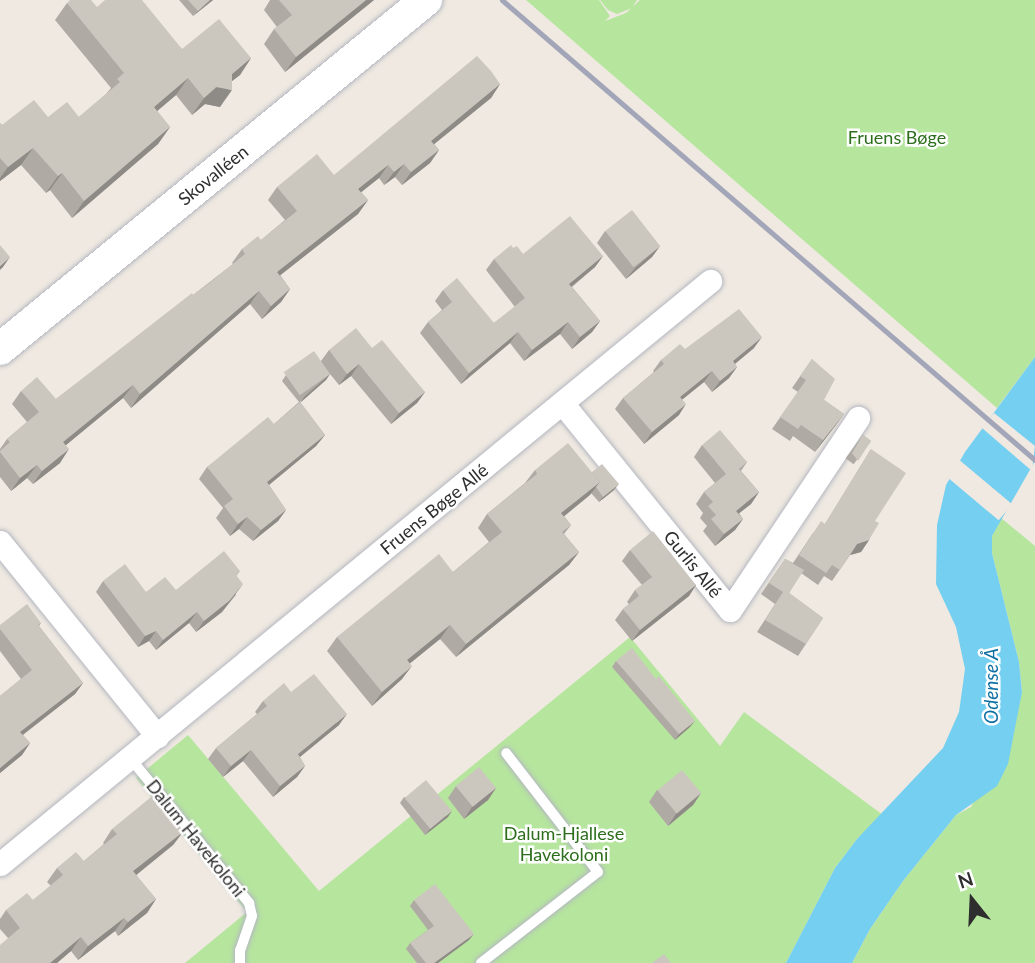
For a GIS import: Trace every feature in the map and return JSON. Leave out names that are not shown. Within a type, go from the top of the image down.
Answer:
[{"type":"street","name":"Skovalléen","points":[[0,349],[426,0]]},
{"type":"street","name":"Fruens Bøge Allé","points":[[0,864],[710,281]]},
{"type":"street","name":"Gurlis Allé","points":[[563,404],[730,610],[858,418]]},
{"type":"street","points":[[0,542],[157,736]]},
{"type":"lane","points":[[481,963],[598,872],[506,753]]},
{"type":"lane","name":"Dalum Havekoloni","points":[[130,758],[249,903],[253,916],[240,950],[240,963]]},
{"type":"green space","name":"Fruens Bøge","points":[[526,0],[599,0],[610,16],[605,21],[626,13],[640,0],[1035,0],[1035,357],[997,408]]},
{"type":"green space","points":[[600,0],[637,0],[632,8],[617,14],[608,10]]},
{"type":"green space","points":[[1000,517],[1035,546],[1035,963],[852,963],[870,929],[903,881],[956,815],[971,807],[1022,692],[1019,662],[992,553],[992,536]]},
{"type":"green space","name":"Dalum-Hjallese Havekoloni","points":[[630,637],[720,746],[744,712],[883,815],[857,839],[835,868],[786,963],[185,963],[247,912],[136,778],[188,735],[319,891]]},
{"type":"water","name":"Odense Å","points":[[1035,357],[1035,461],[992,536],[992,553],[1019,662],[1022,692],[1008,764],[997,786],[956,815],[903,881],[870,929],[852,963],[786,963],[835,868],[857,839],[943,748],[959,712],[965,669],[956,627],[936,584],[937,525],[946,485],[965,452]]},
{"type":"pier","points":[[994,413],[1035,446],[1032,471],[982,428]]},
{"type":"pier","points":[[957,458],[1012,504],[999,520],[944,474]]},
{"type":"building","points":[[70,0],[91,0],[97,7],[105,0],[142,0],[182,49],[219,19],[251,58],[232,74],[232,90],[216,87],[204,98],[188,78],[154,107],[170,127],[84,201],[62,173],[58,176],[33,148],[8,167],[0,158],[0,123],[2,125],[34,100],[48,117],[67,102],[79,117],[120,82],[117,79],[124,73],[67,3]]},
{"type":"building","points":[[188,0],[210,0],[198,11]]},
{"type":"building","points":[[279,0],[366,0],[296,57],[274,29],[292,15]]},
{"type":"building","points":[[477,56],[500,84],[431,141],[439,150],[411,172],[404,164],[394,172],[388,165],[358,189],[368,200],[277,272],[290,289],[271,306],[259,291],[140,394],[133,385],[63,442],[69,449],[42,471],[37,465],[20,478],[0,451],[10,442],[7,439],[39,412],[21,391],[37,377],[56,399],[192,293],[193,295],[212,281],[245,254],[242,249],[258,236],[261,240],[297,211],[277,187],[317,154],[334,175]]},
{"type":"building","points":[[632,210],[660,246],[634,267],[605,231]]},
{"type":"building","points":[[570,216],[603,256],[569,284],[600,321],[580,337],[568,322],[532,350],[518,332],[469,373],[428,322],[452,302],[443,290],[457,278],[494,323],[525,298],[494,259],[511,245],[513,248],[517,246],[523,254]]},
{"type":"building","points":[[0,245],[10,257],[0,266]]},
{"type":"building","points":[[739,309],[762,337],[733,361],[737,367],[720,381],[712,371],[680,397],[686,404],[652,432],[623,398],[664,364],[661,360],[680,344],[685,349]]},
{"type":"building","points":[[356,328],[372,348],[382,340],[425,392],[399,413],[359,364],[347,374],[329,350]]},
{"type":"building","points":[[314,351],[330,374],[300,395],[284,372]]},
{"type":"building","points":[[812,359],[835,379],[824,400],[844,414],[823,440],[801,425],[798,429],[780,417],[806,380],[800,376]]},
{"type":"building","points":[[300,402],[325,435],[267,482],[286,510],[261,530],[247,517],[238,524],[224,506],[233,499],[207,467],[268,417],[274,424]]},
{"type":"building","points":[[720,430],[747,462],[739,469],[759,492],[736,511],[743,519],[724,534],[711,519],[716,515],[708,506],[713,502],[704,492],[726,474],[702,445]]},
{"type":"building","points":[[863,435],[871,441],[858,461],[852,453]]},
{"type":"building","points":[[568,443],[600,482],[561,513],[571,525],[562,532],[579,552],[466,644],[450,625],[407,660],[412,666],[382,692],[337,637],[439,554],[453,572],[502,532],[487,514],[537,474],[535,470]]},
{"type":"building","points":[[871,449],[906,473],[875,521],[879,523],[869,540],[857,544],[840,570],[832,565],[826,573],[799,555],[821,521],[825,524]]},
{"type":"building","points":[[602,464],[619,484],[603,497],[596,487],[600,482],[592,472]]},
{"type":"building","points":[[653,531],[696,585],[640,630],[623,609],[639,596],[635,590],[652,577],[630,550]]},
{"type":"building","points":[[224,551],[240,571],[236,575],[243,584],[229,601],[204,621],[197,612],[163,640],[156,631],[145,636],[103,581],[125,564],[146,592],[165,577],[176,590]]},
{"type":"building","points":[[785,559],[804,570],[789,593],[823,618],[806,644],[765,620],[783,592],[769,583]]},
{"type":"building","points":[[27,604],[41,623],[38,625],[83,683],[20,732],[30,743],[0,768],[0,696],[32,670],[0,629],[0,625]]},
{"type":"building","points":[[632,648],[656,679],[659,676],[695,721],[679,734],[616,661]]},
{"type":"building","points":[[314,674],[347,714],[298,754],[305,766],[280,786],[251,750],[231,766],[216,748],[267,706],[263,701],[284,683],[291,692]]},
{"type":"building","points":[[479,767],[496,788],[473,807],[456,786]]},
{"type":"building","points":[[682,770],[701,793],[677,814],[657,791]]},
{"type":"building","points":[[426,780],[452,811],[430,829],[405,798]]},
{"type":"building","points":[[156,793],[183,832],[133,871],[156,899],[128,922],[124,918],[88,946],[81,937],[50,963],[0,963],[0,945],[20,928],[6,910],[27,893],[33,900],[63,875],[57,868],[76,852],[84,861],[117,834],[112,829]]},
{"type":"building","points":[[435,884],[474,934],[434,963],[426,963],[410,943],[434,926],[414,900]]},
{"type":"building","points":[[664,954],[671,963],[652,963]]},
{"type":"railway","points":[[502,0],[1035,460]]}]
